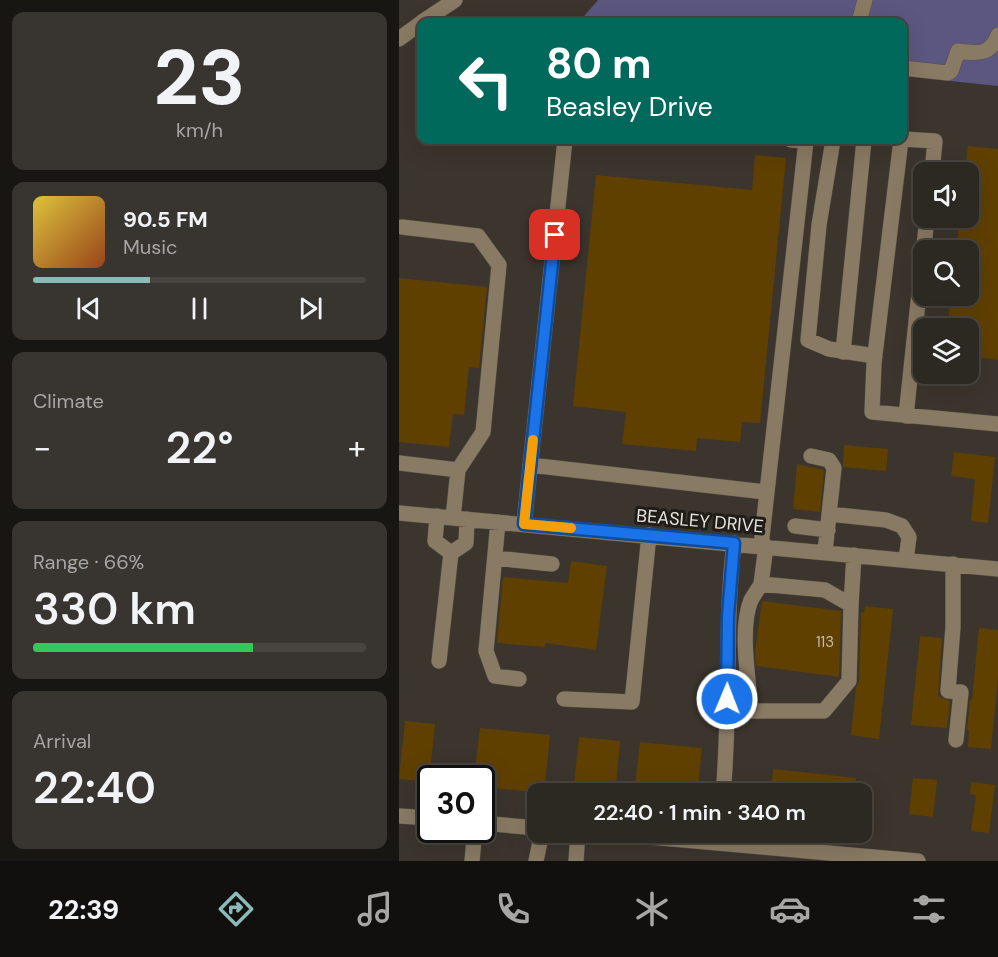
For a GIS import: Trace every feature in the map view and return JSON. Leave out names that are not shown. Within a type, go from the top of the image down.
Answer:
[{"type":"street","points":[[429,18],[455,0]]},
{"type":"street","points":[[860,18],[865,0]]},
{"type":"street","points":[[399,39],[417,26]]},
{"type":"street","points":[[907,68],[948,73],[951,71],[958,51],[968,53],[988,50],[993,48],[998,35]]},
{"type":"street","points":[[907,139],[935,141],[933,162]]},
{"type":"street","points":[[524,524],[565,144]]},
{"type":"street","points":[[751,711],[745,656],[747,625],[751,601],[761,584],[765,492],[806,144]]},
{"type":"street","points":[[808,340],[819,225],[832,144]]},
{"type":"street","points":[[843,352],[864,144]]},
{"type":"street","points":[[901,144],[875,356],[872,412],[998,424]]},
{"type":"street","points":[[402,227],[478,236],[499,265],[483,432],[459,470],[452,518],[435,541],[451,552]]},
{"type":"street","points":[[906,416],[926,228]]},
{"type":"street","points":[[784,344],[792,345],[808,340],[829,350],[875,356]]},
{"type":"street","points":[[811,456],[829,460],[834,468],[825,552]]},
{"type":"street","points":[[399,463],[459,470]]},
{"type":"street","points":[[530,465],[765,492]]},
{"type":"street","name":"BEASLEY DRIVE","points":[[399,513],[998,569]]},
{"type":"street","points":[[829,514],[885,520],[902,526],[909,537],[906,560]]},
{"type":"street","points":[[451,552],[466,543],[452,518]]},
{"type":"street","points":[[498,522],[486,651],[495,676],[519,679]]},
{"type":"street","points":[[795,526],[828,530]]},
{"type":"street","points":[[564,699],[632,702],[649,536]]},
{"type":"street","points":[[724,783],[728,616],[734,543]]},
{"type":"street","points":[[439,661],[451,552]]},
{"type":"street","points":[[727,711],[824,711],[849,681],[854,555]]},
{"type":"street","points":[[495,558],[552,564]]},
{"type":"street","points":[[953,564],[953,627],[948,691],[961,692],[955,740]]},
{"type":"street","points":[[761,584],[825,590],[851,605]]},
{"type":"street","points":[[399,816],[417,817]]},
{"type":"street","points":[[495,824],[527,827]]},
{"type":"street","points":[[472,861],[474,843]]},
{"type":"street","points":[[536,861],[540,843]]},
{"type":"street","points":[[576,861],[577,843]]},
{"type":"street","points":[[757,843],[877,859],[918,861]]},
{"type":"shaded area","points":[[598,0],[998,0],[998,86],[907,76],[907,18],[582,18]]},
{"type":"building","points":[[968,146],[998,149],[998,360],[979,357],[979,318],[948,318],[950,306],[979,306],[979,240],[957,240],[959,228],[979,228],[979,162],[966,162]]},
{"type":"building","points":[[755,155],[786,158],[760,423],[742,422],[740,442],[697,438],[696,451],[622,444],[626,412],[573,406],[596,175],[752,190]]},
{"type":"building","points":[[399,278],[487,287],[479,368],[469,367],[464,415],[453,414],[449,447],[399,442]]},
{"type":"building","points":[[844,445],[888,449],[886,471],[843,467]]},
{"type":"building","points":[[954,452],[995,457],[988,523],[971,521],[975,479],[951,476]]},
{"type":"building","points":[[797,464],[824,470],[820,512],[793,509]]},
{"type":"building","points":[[571,561],[607,566],[596,650],[545,643],[545,647],[497,643],[503,577],[568,583]]},
{"type":"building","points":[[762,601],[841,611],[839,677],[756,666],[755,653]]},
{"type":"building","points":[[865,606],[893,609],[879,739],[851,735],[856,688],[859,681],[861,612],[864,613]]},
{"type":"building","points":[[979,628],[998,630],[998,677],[991,749],[968,747],[969,731],[967,730]]},
{"type":"building","points":[[920,636],[942,638],[938,696],[950,701],[947,728],[911,725]]},
{"type":"building","points":[[405,721],[435,724],[431,765],[417,765],[417,781],[399,779]]},
{"type":"building","points":[[480,728],[550,735],[545,783],[527,783],[527,791],[495,788],[495,765],[476,765]]},
{"type":"building","points":[[579,737],[620,741],[616,783],[574,783]]},
{"type":"building","points":[[640,742],[702,748],[698,783],[635,783]]},
{"type":"building","points":[[773,769],[856,778],[855,783],[772,783]]},
{"type":"building","points":[[913,778],[937,780],[933,817],[909,814]]},
{"type":"building","points":[[971,782],[995,785],[989,833],[971,831],[976,795],[970,794]]},
{"type":"slow traffic","points":[[533,440],[524,524],[571,528]]},
{"type":"route","points":[[555,235],[524,524],[734,543],[729,591],[727,699]]}]
